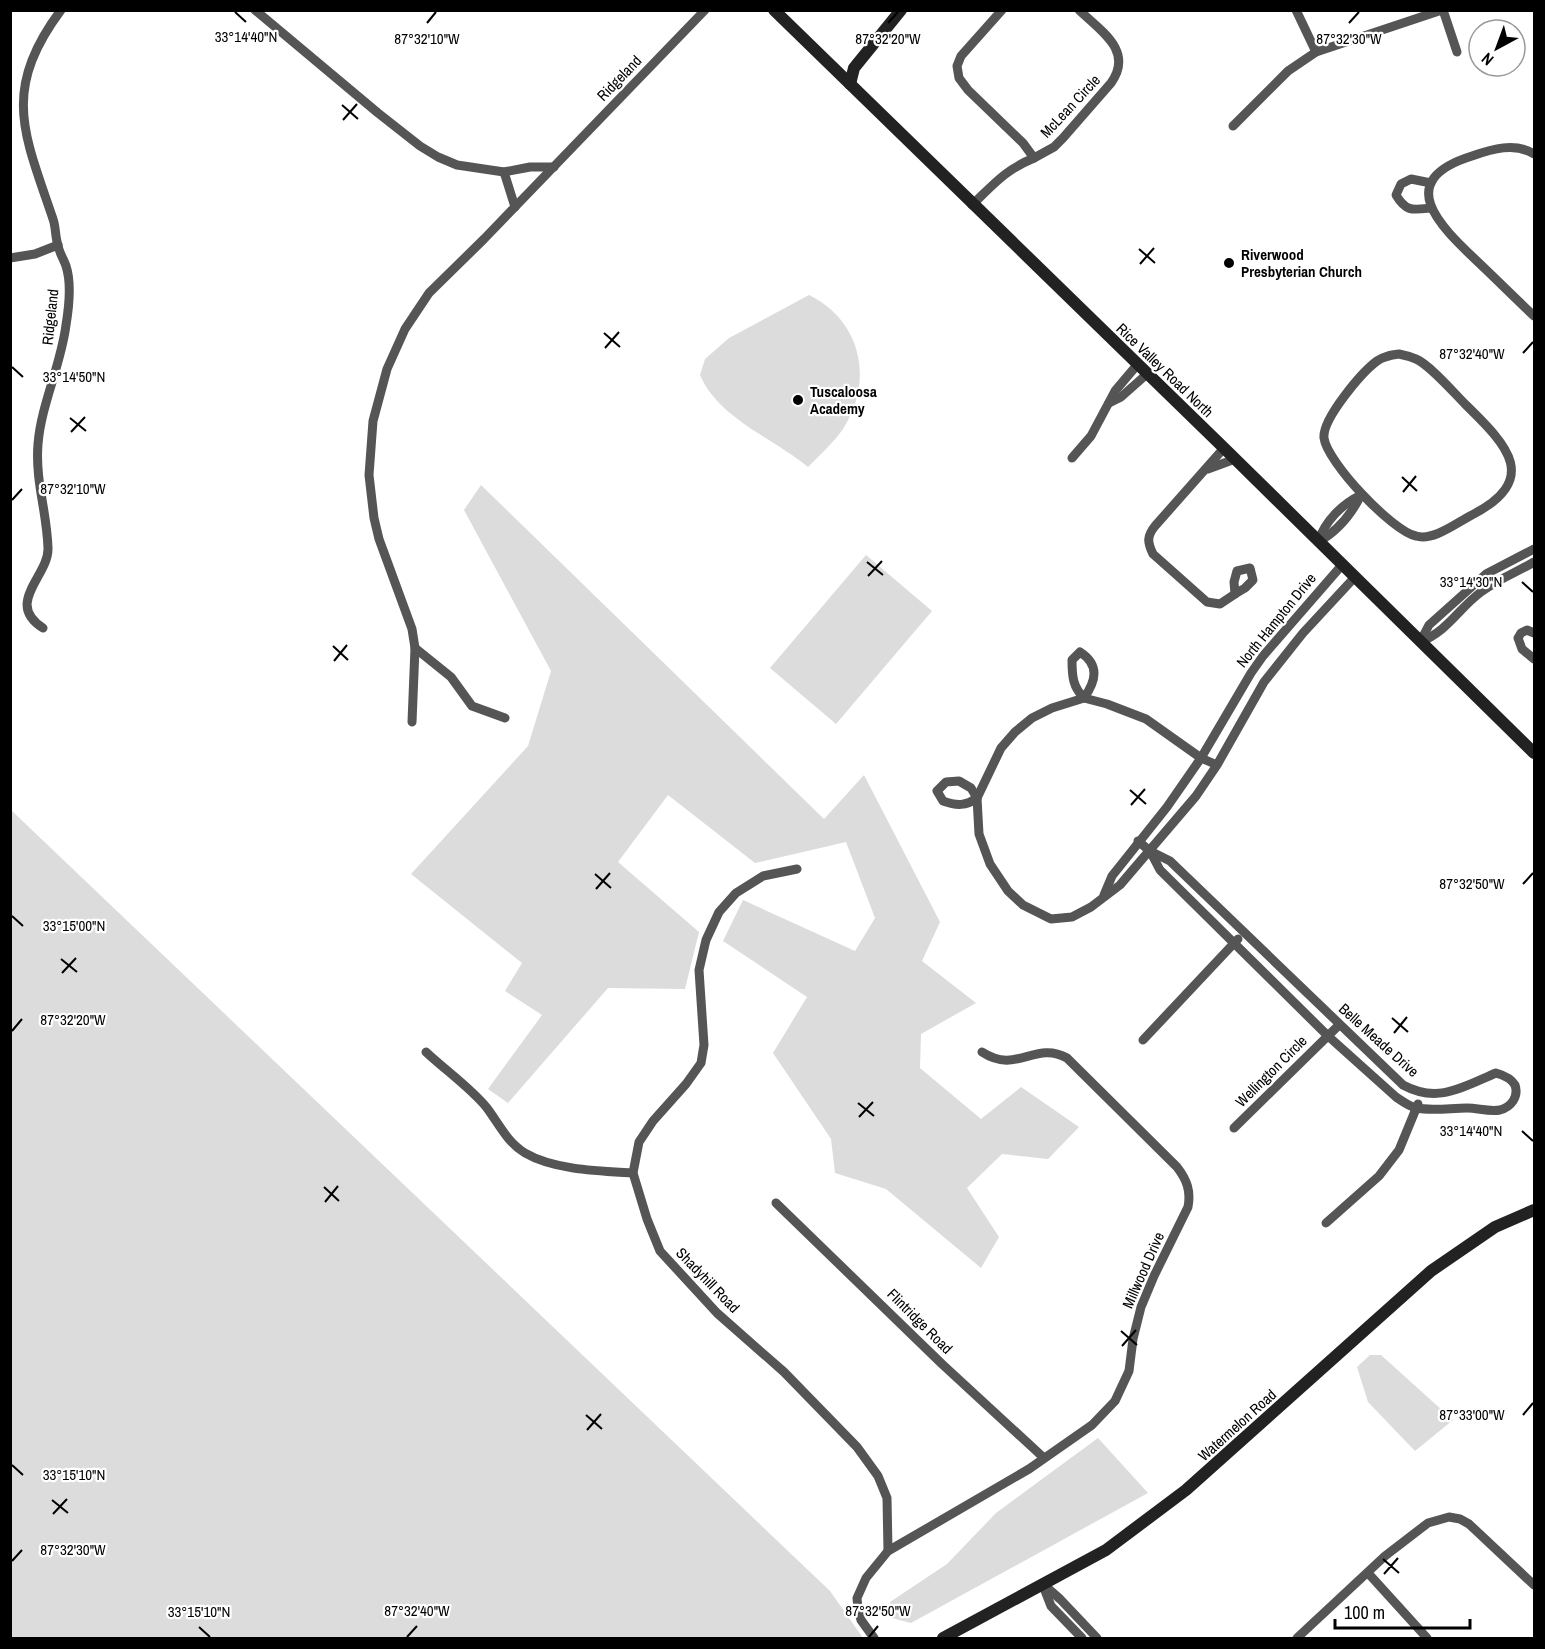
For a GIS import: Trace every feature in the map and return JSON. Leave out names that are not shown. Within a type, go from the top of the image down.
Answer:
[{"type":"street","name":"Ridgeland","points":[[42,628],[30,617],[26,606],[48,550],[37,463],[38,441],[60,357],[69,303],[67,268],[32,158],[24,126],[22,104],[24,83],[30,62],[45,33],[61,10]]},
{"type":"street","points":[[255,10],[420,146],[438,157],[457,165],[504,172],[530,166],[554,167]]},
{"type":"street","name":"Ridgeland","points":[[412,722],[415,648],[412,628],[382,549],[374,518],[369,464],[371,431],[377,400],[396,349],[416,311],[429,293],[516,207],[705,10]]},
{"type":"street","name":"Rice Valley Road North","points":[[774,10],[1534,753]]},
{"type":"street","points":[[850,84],[854,68],[901,10]]},
{"type":"street","name":"McLean Circle","points":[[1002,10],[961,56],[957,66],[959,78],[968,90],[1023,143],[1034,158]]},
{"type":"street","name":"McLean Circle","points":[[972,205],[1016,166],[1054,147],[1117,75],[1120,65],[1119,53],[1112,42],[1079,10]]},
{"type":"street","points":[[1296,10],[1316,52]]},
{"type":"street","points":[[1233,126],[1288,71],[1316,52],[1442,10],[1457,52]]},
{"type":"street","points":[[1534,154],[1511,147],[1490,150],[1450,165],[1431,183],[1430,208],[1447,232],[1534,316]]},
{"type":"street","points":[[504,172],[516,207]]},
{"type":"street","points":[[1430,208],[1413,210],[1402,205],[1396,195],[1401,184],[1411,179],[1431,183]]},
{"type":"street","points":[[10,258],[35,254],[58,245]]},
{"type":"street","points":[[1399,354],[1418,360],[1496,434],[1508,453],[1510,474],[1503,494],[1486,508],[1428,536],[1417,537],[1407,532],[1361,495],[1328,449],[1324,438],[1324,428],[1329,418],[1362,376],[1388,355],[1399,354]]},
{"type":"street","points":[[1072,458],[1091,436],[1115,391],[1137,365]]},
{"type":"street","points":[[1109,403],[1121,397],[1147,374]]},
{"type":"street","points":[[1224,448],[1149,533],[1148,544],[1153,554],[1208,602],[1220,604],[1235,594]]},
{"type":"street","points":[[1206,470],[1235,459]]},
{"type":"street","points":[[1318,542],[1324,527],[1348,501],[1361,495]]},
{"type":"street","points":[[1420,642],[1429,625],[1486,574],[1534,549]]},
{"type":"street","points":[[1420,642],[1436,635],[1480,592],[1534,562]]},
{"type":"street","name":"North Hampton Drive","points":[[1104,895],[1112,876],[1167,807],[1201,758],[1263,656],[1342,565]]},
{"type":"street","name":"North Hampton Drive","points":[[1216,765],[1201,758],[1146,719],[1084,698],[1052,708],[1032,718],[1001,748],[977,798],[979,834],[990,864],[1008,891],[1023,905],[1051,919],[1072,917],[1091,907],[1120,885],[1196,796],[1216,765],[1263,682],[1303,633],[1354,578]]},
{"type":"street","points":[[1534,633],[1527,630],[1518,638],[1522,649],[1534,660]]},
{"type":"street","points":[[415,648],[451,677],[472,706],[505,717]]},
{"type":"street","name":"Belle Meade Drive","points":[[1138,842],[1170,861],[1403,1085],[1421,1093],[1456,1092],[1496,1073],[1507,1077],[1515,1085],[1516,1096],[1511,1105],[1502,1109],[1416,1108],[1396,1097],[1328,1036],[1234,944],[1160,870],[1150,851]]},
{"type":"street","name":"Shadyhill Road","points":[[797,869],[763,876],[736,893],[719,912],[706,940],[699,970],[704,1045],[701,1063],[686,1084],[653,1121],[639,1142],[633,1173],[647,1219],[660,1251],[684,1280],[717,1313],[784,1372],[857,1448],[878,1476],[887,1498],[888,1551]]},
{"type":"street","points":[[1143,1040],[1244,933]]},
{"type":"street","name":"Wellington Circle","points":[[1234,1128],[1339,1025]]},
{"type":"street","name":"Millwood Drive","points":[[874,1638],[861,1620],[857,1598],[866,1578],[888,1551],[1020,1475],[1108,1410],[1120,1392],[1129,1371],[1133,1339],[1141,1307],[1184,1217],[1190,1196],[1184,1176],[1169,1159],[1067,1058],[1047,1051],[1015,1061],[1003,1061],[993,1059],[982,1052]]},
{"type":"street","points":[[426,1052],[486,1107],[502,1133],[524,1153],[546,1162],[591,1170],[633,1173]]},
{"type":"street","points":[[1326,1223],[1379,1176],[1399,1150],[1421,1093]]},
{"type":"street","name":"Flintridge Road","points":[[776,1203],[942,1364],[1044,1458]]},
{"type":"street","name":"Watermelon Road","points":[[943,1638],[1106,1550],[1186,1490],[1431,1272],[1495,1227],[1534,1210]]},
{"type":"street","points":[[1297,1638],[1385,1556],[1428,1523],[1449,1517],[1470,1524],[1534,1586]]},
{"type":"street","points":[[1368,1573],[1427,1638]]},
{"type":"street","points":[[1044,1585],[1051,1606],[1082,1638]]},
{"type":"street","points":[[1044,1585],[1097,1638]]},
{"type":"shaded area","points":[[809,295],[827,306],[841,320],[858,354],[860,372],[853,411],[831,444],[808,467],[733,416],[720,404],[700,375],[705,359],[729,338]]},
{"type":"shaded area","points":[[481,485],[824,819],[864,775],[940,922],[922,961],[976,1003],[921,1034],[920,1068],[981,1119],[1021,1087],[1079,1127],[1048,1159],[1002,1154],[967,1188],[999,1237],[981,1268],[886,1189],[835,1173],[831,1139],[773,1053],[807,997],[723,941],[743,900],[855,951],[875,918],[846,842],[755,863],[668,795],[618,862],[699,932],[685,989],[608,988],[508,1103],[488,1089],[542,1015],[505,991],[522,963],[411,874],[528,746],[551,671],[464,510]]},
{"type":"shaded area","points":[[866,555],[932,611],[836,724],[770,668]]},
{"type":"shaded area","points":[[11,810],[830,1591],[863,1638],[11,1638]]},
{"type":"shaded area","points":[[1370,1355],[1381,1355],[1453,1420],[1415,1451],[1368,1402],[1357,1367]]},
{"type":"shaded area","points":[[1098,1438],[1148,1493],[911,1623],[892,1618],[890,1602],[947,1564],[996,1513]]},
{"type":"place","name":"Riverwood Presbyterian Church","points":[[1229,263]]},
{"type":"place","name":"Tuscaloosa Academy","points":[[798,400]]}]
